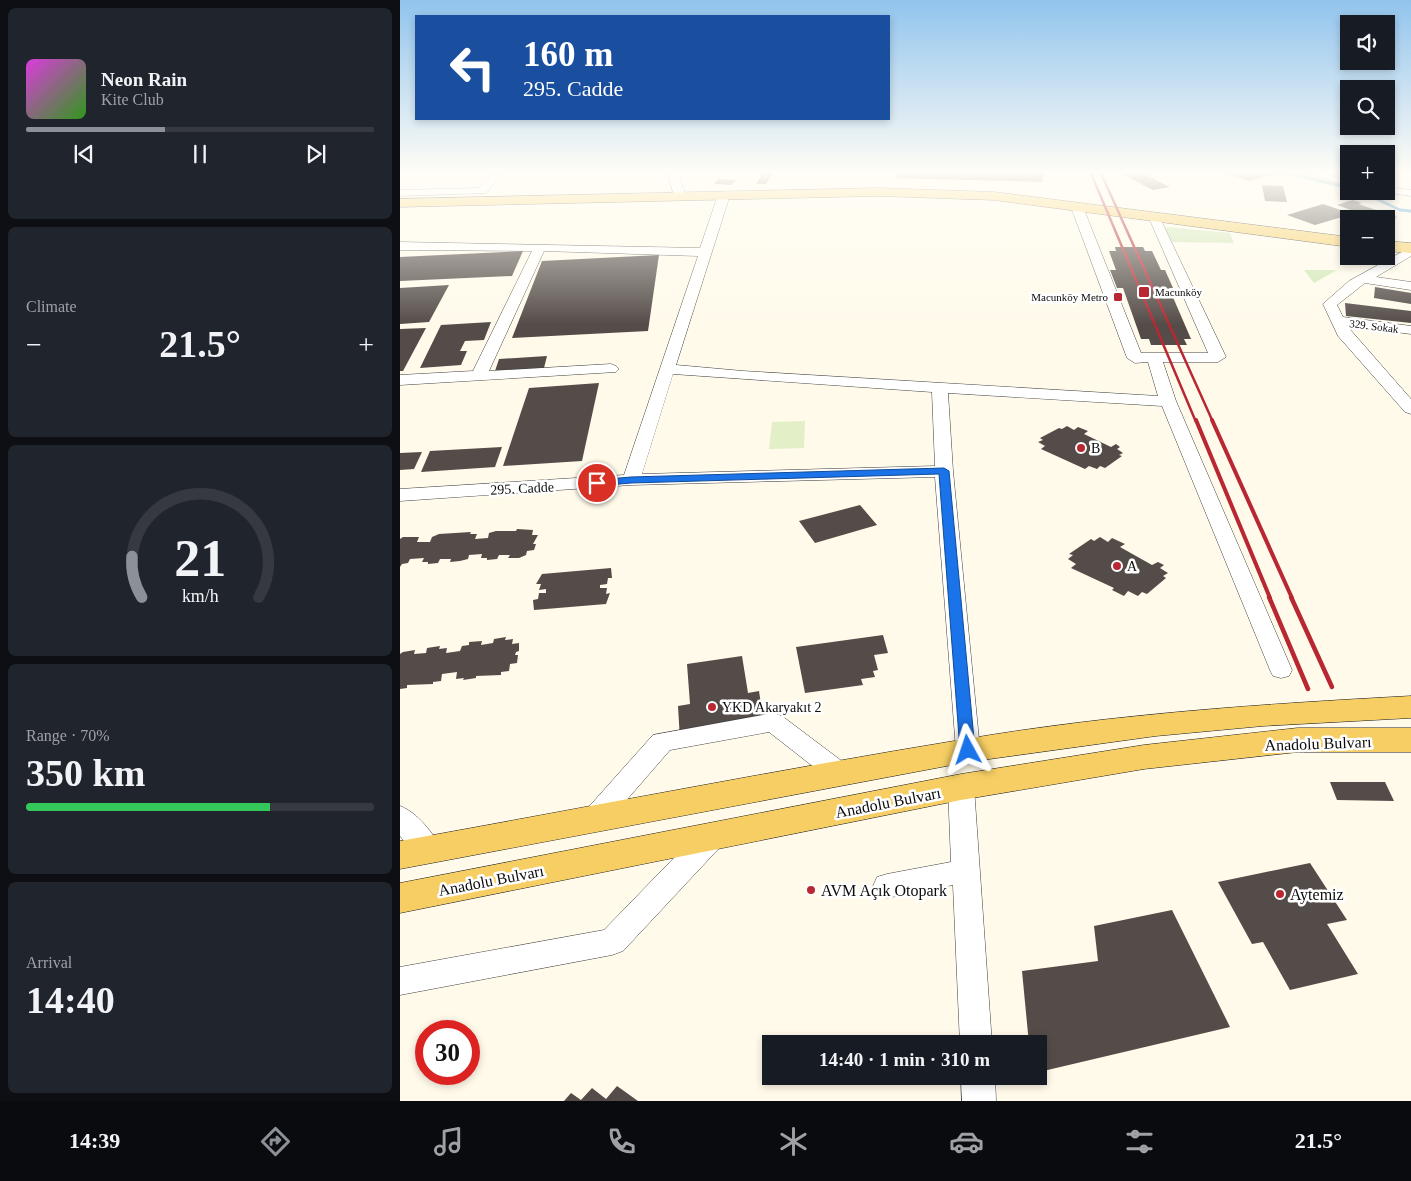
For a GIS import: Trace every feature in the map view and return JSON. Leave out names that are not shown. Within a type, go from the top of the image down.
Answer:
[{"type":"main road","points":[[1190,222],[1340,241]]},
{"type":"main road","points":[[1395,247],[1411,250]]},
{"type":"main road","points":[[1346,709],[1411,702]]},
{"type":"main road","name":"Anadolu Bulvarı","points":[[414,852],[838,772],[968,750],[1156,726],[1346,709],[1411,707]]},
{"type":"main road","name":"Anadolu Bulvarı","points":[[400,898],[961,787],[1144,757],[1298,740],[1411,740]]},
{"type":"main road","points":[[1372,740],[1401,752],[1411,752]]},
{"type":"street","points":[[631,480],[714,222]]},
{"type":"street","points":[[1083,222],[1135,358],[1218,357],[1157,222]]},
{"type":"street","points":[[400,246],[704,252]]},
{"type":"street","points":[[479,376],[540,248]]},
{"type":"street","points":[[1411,250],[1362,279],[1330,304],[1343,333],[1411,409]]},
{"type":"street","points":[[1362,279],[1411,286]]},
{"type":"street","name":"329. Sokak","points":[[1338,321],[1411,330]]},
{"type":"street","points":[[1154,358],[1168,401],[1281,670]]},
{"type":"street","points":[[400,380],[611,369]]},
{"type":"street","points":[[666,369],[940,388],[1168,401]]},
{"type":"street","points":[[940,388],[944,471],[968,750]]},
{"type":"street","name":"295. Cadde","points":[[400,495],[631,480],[944,471]]},
{"type":"street","points":[[595,818],[662,742],[772,722],[838,772]]},
{"type":"street","points":[[961,787],[975,1035]]},
{"type":"street","points":[[400,817],[414,852]]},
{"type":"street","points":[[400,981],[612,942],[712,837]]},
{"type":"street","points":[[887,886],[966,871]]},
{"type":"street","points":[[978,1085],[979,1101]]},
{"type":"green space","points":[[1165,228],[1230,233],[1234,243],[1172,242]]},
{"type":"green space","points":[[1304,270],[1337,270],[1314,283]]},
{"type":"green space","points":[[805,421],[804,448],[769,449],[772,422]]},
{"type":"building","points":[[1308,222],[1324,222],[1315,225]]},
{"type":"building","points":[[1115,247],[1143,247],[1145,251],[1152,251],[1161,270],[1165,270],[1173,288],[1169,288],[1191,339],[1184,339],[1187,345],[1151,345],[1149,339],[1141,339],[1123,288],[1117,288],[1110,270],[1116,270],[1109,251],[1116,251]]},
{"type":"building","points":[[523,251],[512,276],[400,281],[400,257]]},
{"type":"building","points":[[659,255],[648,331],[512,338],[542,261]]},
{"type":"building","points":[[449,285],[429,322],[400,324],[400,288]]},
{"type":"building","points":[[1375,287],[1411,293],[1411,304],[1374,298]]},
{"type":"building","points":[[1345,303],[1411,311],[1411,323],[1346,316]]},
{"type":"building","points":[[491,322],[484,340],[465,341],[460,351],[467,351],[461,365],[420,368],[441,325]]},
{"type":"building","points":[[426,328],[403,371],[400,371],[400,329]]},
{"type":"building","points":[[547,356],[544,368],[495,371],[499,359]]},
{"type":"building","points":[[599,383],[582,461],[503,466],[529,388]]},
{"type":"building","name":"B","points":[[1067,426],[1074,430],[1078,427],[1088,431],[1084,434],[1111,447],[1116,444],[1120,447],[1117,449],[1123,453],[1119,455],[1122,456],[1105,468],[1100,466],[1097,469],[1089,466],[1085,469],[1041,449],[1045,446],[1038,442],[1043,440],[1040,438]]},
{"type":"building","points":[[502,447],[495,467],[421,472],[430,451]]},
{"type":"building","points":[[422,452],[414,469],[400,470],[400,453]]},
{"type":"building","points":[[860,505],[877,525],[815,543],[799,521]]},
{"type":"building","points":[[517,529],[533,530],[532,535],[538,535],[533,544],[536,544],[534,550],[527,551],[526,555],[519,558],[508,558],[510,555],[499,555],[497,559],[487,560],[487,558],[481,558],[482,554],[469,555],[468,559],[460,561],[450,562],[451,559],[440,559],[438,563],[428,564],[428,562],[422,562],[424,558],[410,559],[408,563],[402,564],[400,567],[400,539],[403,537],[419,537],[417,542],[430,542],[432,537],[439,534],[471,532],[470,534],[477,534],[475,539],[488,538],[489,533],[496,531],[516,531]]},
{"type":"building","name":"A","points":[[1100,537],[1108,542],[1112,538],[1125,544],[1120,547],[1152,565],[1158,562],[1164,565],[1160,568],[1168,573],[1163,576],[1166,578],[1147,594],[1142,592],[1138,596],[1128,591],[1124,596],[1112,590],[1114,588],[1071,568],[1076,564],[1068,559],[1073,555],[1069,554],[1091,539],[1094,541]]},
{"type":"building","points":[[611,568],[612,578],[608,578],[607,584],[600,585],[600,588],[607,588],[606,594],[610,593],[606,604],[534,610],[533,600],[538,599],[539,593],[546,593],[546,589],[539,590],[541,584],[536,584],[542,574]]},
{"type":"building","points":[[883,635],[888,653],[874,655],[878,670],[873,671],[875,677],[861,679],[863,685],[805,693],[796,647]]},
{"type":"building","points":[[506,637],[505,640],[513,639],[512,644],[519,643],[519,651],[515,655],[518,655],[517,663],[510,664],[509,671],[501,672],[501,675],[476,676],[476,678],[463,680],[464,678],[456,679],[457,672],[442,674],[441,681],[433,682],[433,684],[407,685],[407,688],[400,689],[400,654],[403,652],[415,650],[414,654],[426,653],[427,648],[440,646],[439,649],[447,648],[446,653],[460,651],[462,646],[469,645],[469,642],[482,641],[481,645],[493,643],[494,639]]},
{"type":"building","points":[[742,656],[748,693],[759,691],[764,725],[680,740],[678,706],[690,704],[687,664]]},
{"type":"building","points":[[1330,782],[1385,782],[1394,801],[1337,800]]},
{"type":"building","points":[[1310,863],[1347,920],[1327,924],[1358,974],[1290,990],[1263,942],[1252,944],[1218,882]]},
{"type":"building","points":[[1172,910],[1230,1027],[1047,1070],[1047,1035],[1028,1035],[1022,971],[1098,961],[1094,926]]},
{"type":"building","points":[[617,1086],[638,1101],[564,1101],[571,1093],[581,1100],[592,1088],[606,1099]]},
{"type":"railway","points":[[1112,222],[1196,422]]},
{"type":"railway","points":[[1123,222],[1213,422]]},
{"type":"railway","points":[[1196,420],[1270,598]]},
{"type":"railway","points":[[1212,420],[1292,598]]},
{"type":"railway","points":[[1269,597],[1308,689]]},
{"type":"railway","points":[[1291,597],[1332,687]]},
{"type":"place","name":"Macunköy","points":[[1144,292]]},
{"type":"place","name":"Macunköy Metro","points":[[1118,297]]},
{"type":"place","name":"B","points":[[1081,448]]},
{"type":"place","name":"A","points":[[1117,566]]},
{"type":"place","name":"YKD Akaryakıt 2","points":[[712,707]]},
{"type":"place","name":"AVM Açık Otopark","points":[[811,890]]},
{"type":"place","name":"Aytemiz","points":[[1280,894]]},
{"type":"route","points":[[597,483],[631,480],[944,471],[968,750]]}]
